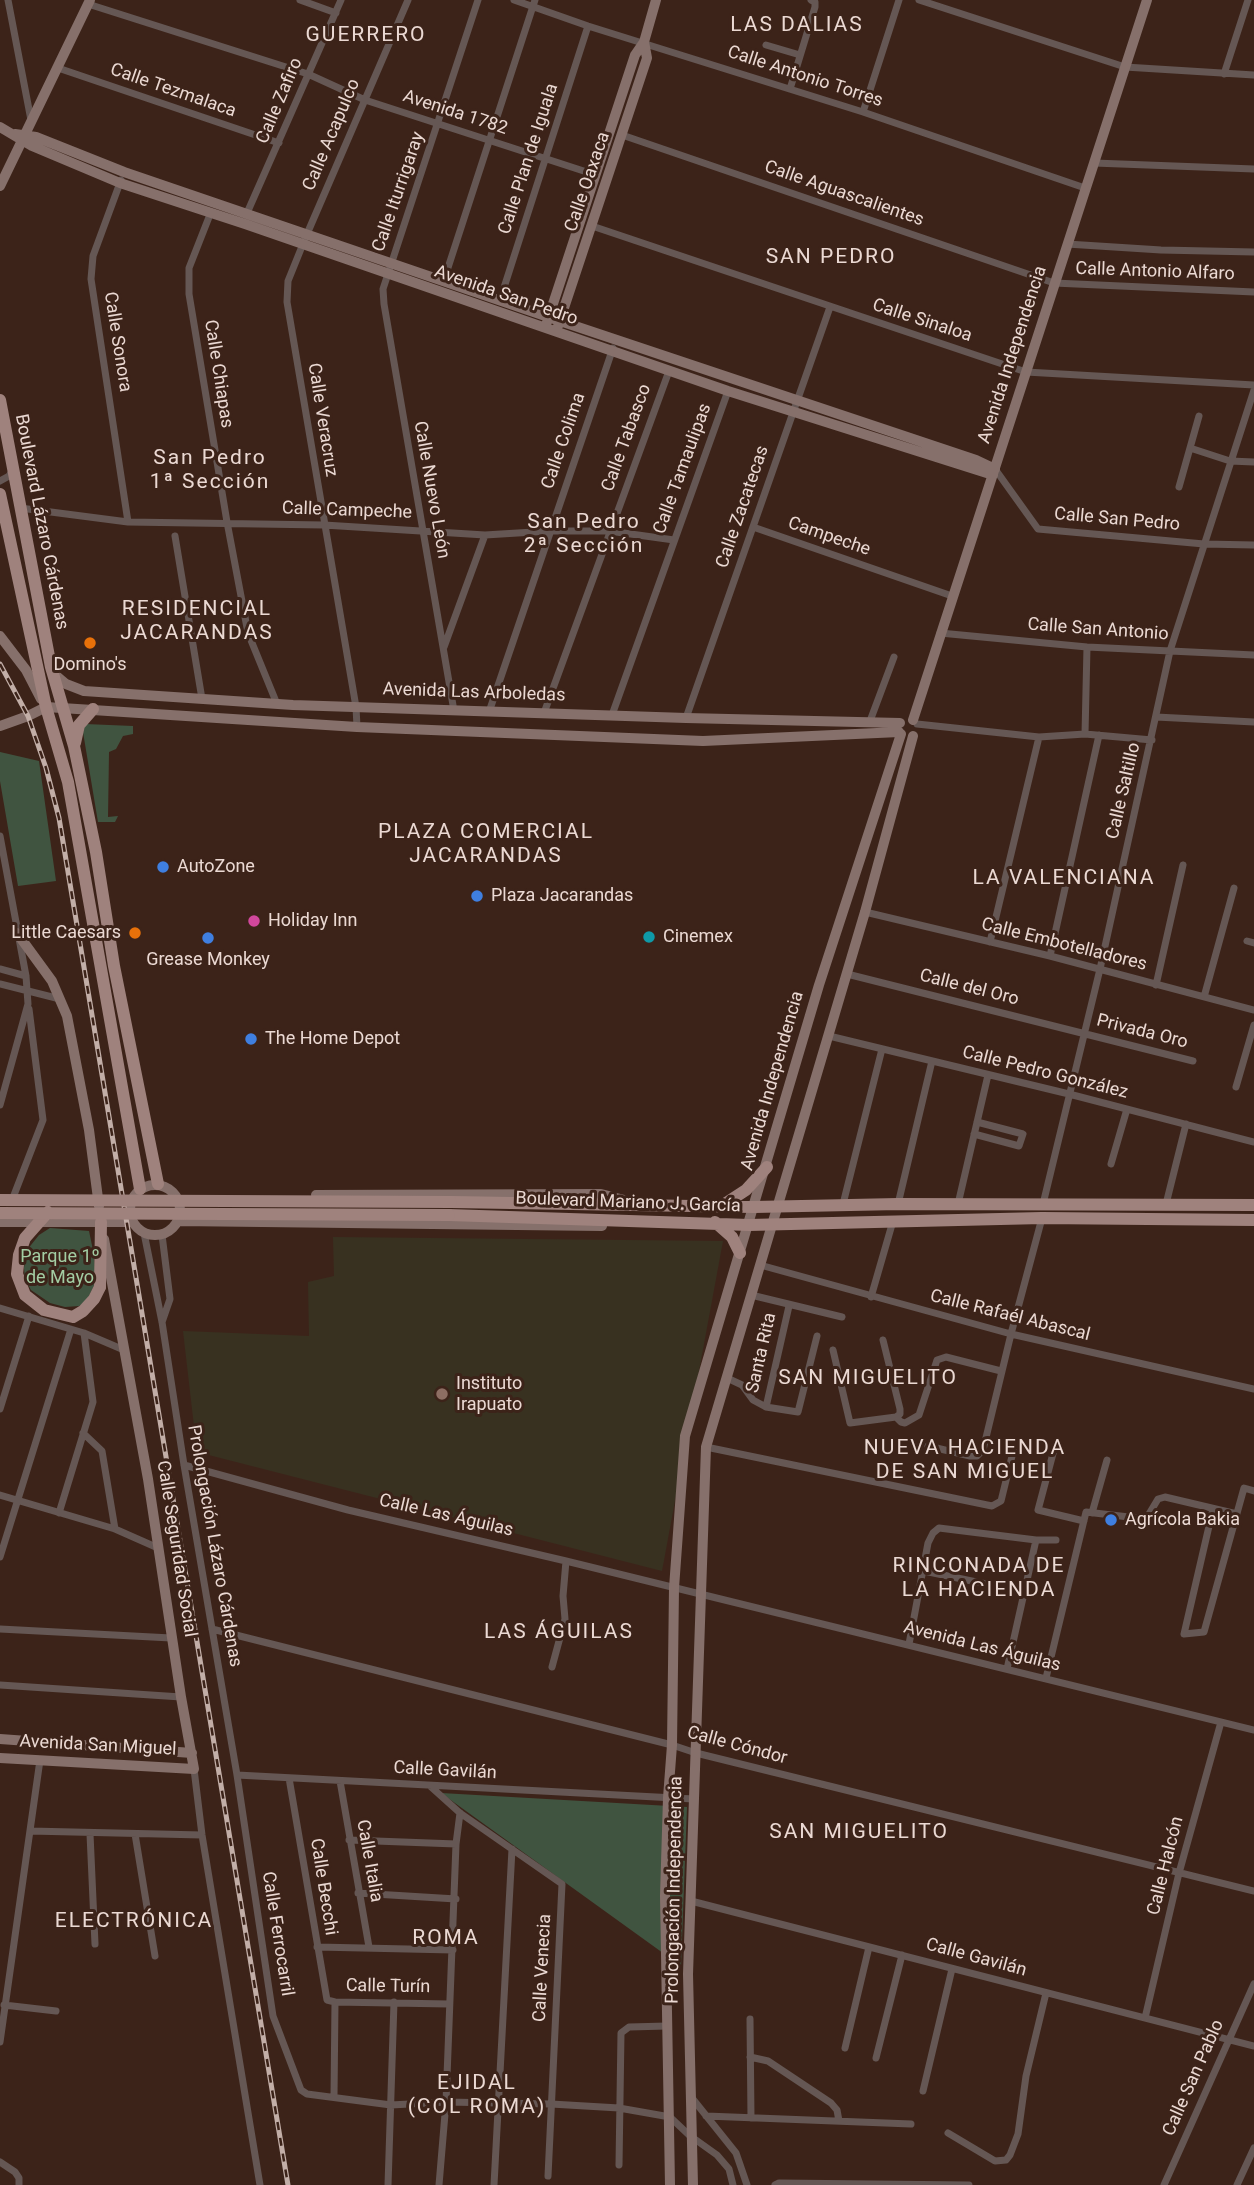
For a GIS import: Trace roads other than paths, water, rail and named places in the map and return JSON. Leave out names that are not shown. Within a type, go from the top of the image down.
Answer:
[{"type":"main road","name":"Boulevard Lázaro Cárdenas","points":[[0,400],[52,670],[74,747],[96,852],[114,966],[158,1184]]},
{"type":"main road","name":"Boulevard Lázaro Cárdenas","points":[[0,496],[3,522],[46,707],[68,782],[137,1193]]},
{"type":"main road","points":[[3,522],[12,521],[19,527],[28,553]]},
{"type":"main road","points":[[46,707],[51,692],[52,670]]},
{"type":"main road","points":[[74,747],[79,725],[93,709]]},
{"type":"main road","points":[[87,889],[96,904],[105,909]]},
{"type":"main road","points":[[720,1206],[746,1190],[767,1167]]},
{"type":"main road","name":"Boulevard Mariano J. García","points":[[0,1200],[450,1208],[749,1225],[1042,1218],[1254,1220]]},
{"type":"main road","name":"Boulevard Mariano J. García","points":[[0,1213],[645,1205],[1254,1205]]},
{"type":"main road","points":[[48,1212],[24,1238],[17,1274],[26,1295],[44,1310],[72,1317],[83,1311],[100,1287],[101,1222]]},
{"type":"main road","points":[[715,1222],[732,1237],[740,1253]]},
{"type":"street","points":[[8,0],[31,121]]},
{"type":"street","points":[[300,0],[335,13]]},
{"type":"street","name":"Calle Zafiro","points":[[247,213],[341,0]]},
{"type":"street","name":"Calle Acapulco","points":[[305,239],[408,0]]},
{"type":"street","name":"Calle Iturrigaray","points":[[389,268],[478,0]]},
{"type":"street","name":"Calle Antonio Torres","points":[[514,0],[534,3],[588,26],[863,112],[1085,188]]},
{"type":"street","name":"Calle Oaxaca","points":[[552,325],[596,176],[635,55],[644,42],[656,0]]},
{"type":"street","points":[[790,89],[815,7],[815,2],[811,0]]},
{"type":"street","points":[[863,112],[899,0]]},
{"type":"street","points":[[919,0],[1125,67],[1254,75]]},
{"type":"street","name":"Avenida Independencia","points":[[915,722],[940,632],[997,474],[1054,283],[1147,0]]},
{"type":"street","points":[[1224,74],[1248,0]]},
{"type":"street","points":[[0,186],[20,136],[31,121],[90,2]]},
{"type":"street","name":"Avenida 1782","points":[[90,2],[308,74],[365,100],[596,176]]},
{"type":"street","points":[[444,281],[534,3]]},
{"type":"street","name":"Calle Plan de Iguala","points":[[500,300],[588,26]]},
{"type":"street","name":"Calle Oaxaca","points":[[552,325],[592,226],[622,135],[647,58],[644,42]]},
{"type":"street","points":[[766,45],[800,55]]},
{"type":"street","name":"Calle Tezmalaca","points":[[58,68],[279,144]]},
{"type":"street","name":"Avenida San Pedro","points":[[0,127],[20,136],[32,146],[211,212],[305,239],[552,325],[616,340],[797,400],[976,460],[997,474]]},
{"type":"street","name":"Calle Aguascalientes","points":[[622,135],[1054,283]]},
{"type":"street","points":[[606,145],[617,149]]},
{"type":"street","points":[[1094,163],[1254,169]]},
{"type":"street","name":"Avenida San Pedro","points":[[122,178],[247,213],[305,239]]},
{"type":"street","name":"Calle Sonora","points":[[122,178],[93,256],[91,279],[128,522]]},
{"type":"street","name":"Calle Chiapas","points":[[211,212],[189,268],[189,294],[248,633],[277,704]]},
{"type":"street","name":"Calle Sinaloa","points":[[592,226],[1027,372],[1254,387]]},
{"type":"street","name":"Calle Veracruz","points":[[305,239],[289,281],[287,302],[356,707],[357,727]]},
{"type":"street","points":[[1067,244],[1254,252]]},
{"type":"street","name":"Avenida San Pedro","points":[[389,268],[444,281],[500,300],[612,351],[728,391],[997,474]]},
{"type":"street","name":"Calle Nuevo León","points":[[389,268],[383,289],[384,304],[454,711]]},
{"type":"street","name":"Calle Antonio Alfaro","points":[[1054,283],[1254,292]]},
{"type":"street","name":"Calle Zacatecas","points":[[686,718],[830,307]]},
{"type":"street","name":"Calle Colima","points":[[489,712],[616,340]]},
{"type":"street","name":"Calle Tabasco","points":[[544,713],[669,371]]},
{"type":"street","name":"Calle Saltillo","points":[[1043,1204],[1100,969],[1170,651],[1254,387]]},
{"type":"street","name":"Calle Tamaulipas","points":[[612,715],[728,391]]},
{"type":"street","points":[[1179,487],[1199,416]]},
{"type":"street","points":[[1190,448],[1230,461],[1254,462]]},
{"type":"street","points":[[0,481],[12,471]]},
{"type":"street","name":"Calle San Pedro","points":[[997,474],[1038,529],[1204,544],[1254,545]]},
{"type":"street","name":"Calle Campeche","points":[[19,508],[128,522],[324,525],[485,535],[609,531],[674,540]]},
{"type":"street","name":"Campeche","points":[[753,527],[952,596]]},
{"type":"street","points":[[443,647],[485,535]]},
{"type":"street","points":[[176,536],[202,699]]},
{"type":"street","name":"Calle San Antonio","points":[[940,632],[1087,647],[1254,655]]},
{"type":"street","points":[[0,636],[26,670],[46,707]]},
{"type":"street","points":[[1085,734],[1087,647]]},
{"type":"street","points":[[870,721],[894,657]]},
{"type":"street","name":"Avenida Las Arboledas","points":[[52,670],[66,684],[84,691],[293,705],[686,718],[870,721],[900,730]]},
{"type":"street","points":[[293,705],[293,722]]},
{"type":"street","points":[[0,726],[46,707],[357,727],[704,741],[900,730]]},
{"type":"street","points":[[655,738],[657,717]]},
{"type":"street","points":[[1156,717],[1254,722]]},
{"type":"street","points":[[900,730],[906,718],[915,722],[1039,737],[1085,734],[1152,740]]},
{"type":"street","points":[[701,1596],[706,1447],[857,941],[916,733],[915,722]]},
{"type":"street","points":[[900,730],[904,737],[913,736]]},
{"type":"street","name":"Avenida Independencia","points":[[674,1648],[674,1588],[685,1437],[835,934],[900,730]]},
{"type":"street","points":[[1050,956],[1099,735]]},
{"type":"street","points":[[990,942],[1039,737]]},
{"type":"street","points":[[873,814],[891,818]]},
{"type":"street","points":[[0,836],[26,976],[43,1119],[14,1195]]},
{"type":"street","points":[[1156,985],[1183,865]]},
{"type":"street","points":[[1204,997],[1234,888]]},
{"type":"street","name":"Calle Embotelladores","points":[[865,912],[1050,956],[1254,1010]]},
{"type":"street","name":"Calle Seguridad Social","points":[[17,933],[52,981],[67,1016],[148,1479],[171,1638],[192,1753],[202,1835],[260,2185]]},
{"type":"street","points":[[835,934],[857,941]]},
{"type":"street","points":[[0,969],[26,976]]},
{"type":"street","points":[[13,987],[16,974]]},
{"type":"street","name":"Calle del Oro","points":[[847,974],[1084,1033]]},
{"type":"street","points":[[0,984],[60,999]]},
{"type":"street","points":[[0,1105],[28,1004]]},
{"type":"street","points":[[1236,1087],[1254,1025]]},
{"type":"street","name":"Privada Oro","points":[[1084,1033],[1193,1061]]},
{"type":"street","name":"Calle Pedro González","points":[[829,1037],[1069,1094],[1254,1142]]},
{"type":"street","points":[[843,1204],[882,1049]]},
{"type":"street","points":[[898,1204],[932,1061]]},
{"type":"street","points":[[958,1204],[988,1075]]},
{"type":"street","points":[[1111,1164],[1127,1109]]},
{"type":"street","points":[[974,1134],[1019,1146],[1023,1134],[977,1122]]},
{"type":"street","points":[[1166,1204],[1186,1124]]},
{"type":"street","points":[[0,1194],[98,1196],[137,1193],[158,1184],[169,1188],[180,1205],[178,1221],[169,1232],[162,1235],[144,1233]]},
{"type":"street","points":[[137,1193],[130,1210],[133,1222],[144,1233],[162,1322]]},
{"type":"street","points":[[177,1197],[601,1194],[645,1205]]},
{"type":"street","points":[[378,1223],[385,1209],[380,1195]]},
{"type":"street","points":[[210,1197],[206,1211],[211,1222]]},
{"type":"street","points":[[928,1446],[970,1456],[977,1456],[983,1450],[1042,1218]]},
{"type":"street","points":[[178,1221],[607,1226],[642,1220]]},
{"type":"street","points":[[871,1297],[893,1220]]},
{"type":"street","points":[[0,1222],[133,1222]]},
{"type":"street","points":[[162,1235],[170,1299],[162,1322]]},
{"type":"street","name":"Calle Rafaél Abascal","points":[[760,1265],[1011,1334],[1254,1389]]},
{"type":"street","points":[[751,1295],[842,1317]]},
{"type":"street","name":"Santa Rita","points":[[766,1407],[789,1306]]},
{"type":"street","points":[[0,1308],[84,1333],[124,1350]]},
{"type":"street","points":[[0,1409],[29,1316]]},
{"type":"street","name":"Prolongación Lázaro Cárdenas","points":[[162,1322],[237,1775]]},
{"type":"street","points":[[0,1557],[71,1329]]},
{"type":"street","points":[[58,1513],[93,1402],[84,1333]]},
{"type":"street","points":[[727,1378],[742,1385],[752,1401],[766,1407],[798,1412],[817,1336]]},
{"type":"street","points":[[833,1350],[850,1423],[896,1417],[900,1414],[900,1409],[883,1340]]},
{"type":"street","points":[[896,1417],[905,1423],[919,1415],[937,1360],[946,1357],[1001,1371]]},
{"type":"street","points":[[83,1433],[102,1451],[115,1529]]},
{"type":"street","points":[[1055,1446],[1038,1510],[1084,1521]]},
{"type":"street","points":[[706,1447],[992,1506],[1001,1501],[1014,1448]]},
{"type":"street","points":[[1092,1513],[1107,1460]]},
{"type":"street","name":"Calle Las Águilas","points":[[184,1465],[348,1510],[701,1596]]},
{"type":"street","points":[[1213,1509],[1184,1634],[1204,1632],[1244,1488],[1254,1491]]},
{"type":"street","points":[[0,1495],[115,1529],[158,1548]]},
{"type":"street","points":[[1046,1678],[1086,1511],[1146,1519],[1158,1499],[1165,1497],[1237,1514]]},
{"type":"street","points":[[909,1644],[928,1544],[933,1533],[939,1528],[1056,1540]]},
{"type":"street","points":[[1007,1669],[1036,1540]]},
{"type":"street","points":[[552,1668],[565,1619],[563,1596],[566,1561]]},
{"type":"street","points":[[924,1571],[986,1584]]},
{"type":"street","name":"Avenida Las Águilas","points":[[701,1596],[909,1644],[1254,1730]]},
{"type":"street","name":"Prolongación Independencia","points":[[693,2185],[688,1974],[701,1596]]},
{"type":"street","points":[[0,1629],[171,1638]]},
{"type":"street","name":"Calle Cóndor","points":[[212,1629],[696,1753],[1254,1891]]},
{"type":"street","name":"Prolongación Independencia","points":[[670,2185],[665,1896],[674,1648]]},
{"type":"street","points":[[0,1685],[181,1697]]},
{"type":"street","name":"Calle Halcón","points":[[1145,2018],[1179,1873],[1221,1722]]},
{"type":"street","name":"Avenida San Miguel","points":[[0,1739],[192,1753]]},
{"type":"street","name":"Avenida San Miguel","points":[[0,1758],[194,1769]]},
{"type":"street","points":[[0,2042],[40,1760]]},
{"type":"street","name":"Calle Gavilán","points":[[237,1775],[694,1799]]},
{"type":"street","name":"Calle Ferrocarril","points":[[237,1775],[273,2016],[303,2093],[334,2096]]},
{"type":"street","name":"Calle Becchi","points":[[289,1778],[317,1947],[331,2001],[334,2096]]},
{"type":"street","name":"Calle Italia","points":[[340,1781],[369,1947]]},
{"type":"street","name":"Calle Venecia","points":[[430,1786],[460,1814],[562,1884],[548,2176]]},
{"type":"street","points":[[439,2185],[446,2102],[456,1899],[456,1844],[460,1814]]},
{"type":"street","points":[[30,1831],[202,1835]]},
{"type":"street","points":[[90,1834],[95,1944]]},
{"type":"street","points":[[135,1835],[155,1956]]},
{"type":"street","points":[[349,1840],[456,1844]]},
{"type":"street","points":[[494,2185],[512,1849]]},
{"type":"street","points":[[358,1893],[456,1899]]},
{"type":"street","name":"Calle Gavilán","points":[[691,1900],[1254,2046]]},
{"type":"street","points":[[317,1947],[453,1950]]},
{"type":"street","points":[[845,2048],[869,1947]]},
{"type":"street","points":[[876,2058],[902,1955]]},
{"type":"street","points":[[923,2091],[953,1969]]},
{"type":"street","name":"Calle San Pablo","points":[[1164,2185],[1254,1984]]},
{"type":"street","points":[[948,2133],[995,2161],[1006,2160],[1010,2155],[1018,2134],[1026,2076],[1046,1993]]},
{"type":"street","name":"Calle Turín","points":[[331,2001],[449,2004]]},
{"type":"street","points":[[388,2185],[394,2002]]},
{"type":"street","points":[[4,2005],[56,2011]]},
{"type":"street","points":[[750,2019],[751,2118]]},
{"type":"street","points":[[619,2165],[621,2033],[629,2027],[667,2026]]},
{"type":"street","points":[[750,2057],[768,2061],[831,2103],[837,2110],[839,2121]]},
{"type":"street","points":[[334,2096],[391,2105],[446,2102],[551,2104],[619,2109],[670,2117],[717,2155],[729,2169],[733,2185]]},
{"type":"street","points":[[692,2098],[736,2153],[747,2185]]},
{"type":"street","points":[[706,2116],[911,2124]]},
{"type":"street","points":[[1237,2185],[1254,2148]]},
{"type":"street","points":[[0,2162],[15,2172],[19,2185]]},
{"type":"street","points":[[775,2185],[779,2182],[969,2185]]},
{"type":"railway","points":[[0,664],[28,716],[46,768],[59,818],[288,2185]]},
{"type":"place","name":"Domino's","points":[[90,643]]},
{"type":"place","name":"AutoZone","points":[[163,867]]},
{"type":"place","name":"Plaza Jacarandas","points":[[477,896]]},
{"type":"place","name":"Holiday Inn","points":[[254,921]]},
{"type":"place","name":"Little Caesars","points":[[135,933]]},
{"type":"place","name":"Cinemex","points":[[649,937]]},
{"type":"place","name":"Grease Monkey","points":[[208,938]]},
{"type":"place","name":"The Home Depot","points":[[251,1039]]},
{"type":"place","name":"Instituto Irapuato","points":[[442,1394]]},
{"type":"place","name":"Agrícola Bakia","points":[[1111,1520]]},
{"type":"district","name":"LAS DALIAS","points":[[797,26]]},
{"type":"district","name":"GUERRERO","points":[[366,36]]},
{"type":"district","name":"SAN PEDRO","points":[[831,258]]},
{"type":"district","name":"San Pedro 1ª Sección","points":[[210,471]]},
{"type":"district","name":"San Pedro 2ª Sección","points":[[584,535]]},
{"type":"district","name":"RESIDENCIAL JACARANDAS","points":[[197,622]]},
{"type":"district","name":"PLAZA COMERCIAL JACARANDAS","points":[[486,845]]},
{"type":"district","name":"LA VALENCIANA","points":[[1064,879]]},
{"type":"district","name":"SAN MIGUELITO","points":[[868,1379]]},
{"type":"district","name":"NUEVA HACIENDA DE SAN MIGUEL","points":[[965,1461]]},
{"type":"district","name":"RINCONADA DE LA HACIENDA","points":[[979,1579]]},
{"type":"district","name":"LAS ÁGUILAS","points":[[559,1633]]},
{"type":"district","name":"SAN MIGUELITO","points":[[859,1833]]},
{"type":"district","name":"ELECTRÓNICA","points":[[134,1922]]},
{"type":"district","name":"ROMA","points":[[446,1939]]},
{"type":"district","name":"EJIDAL (COL ROMA)","points":[[477,2096]]},
{"type":"park label","name":"Parque 1º de Mayo","points":[[60,1267]]}]
